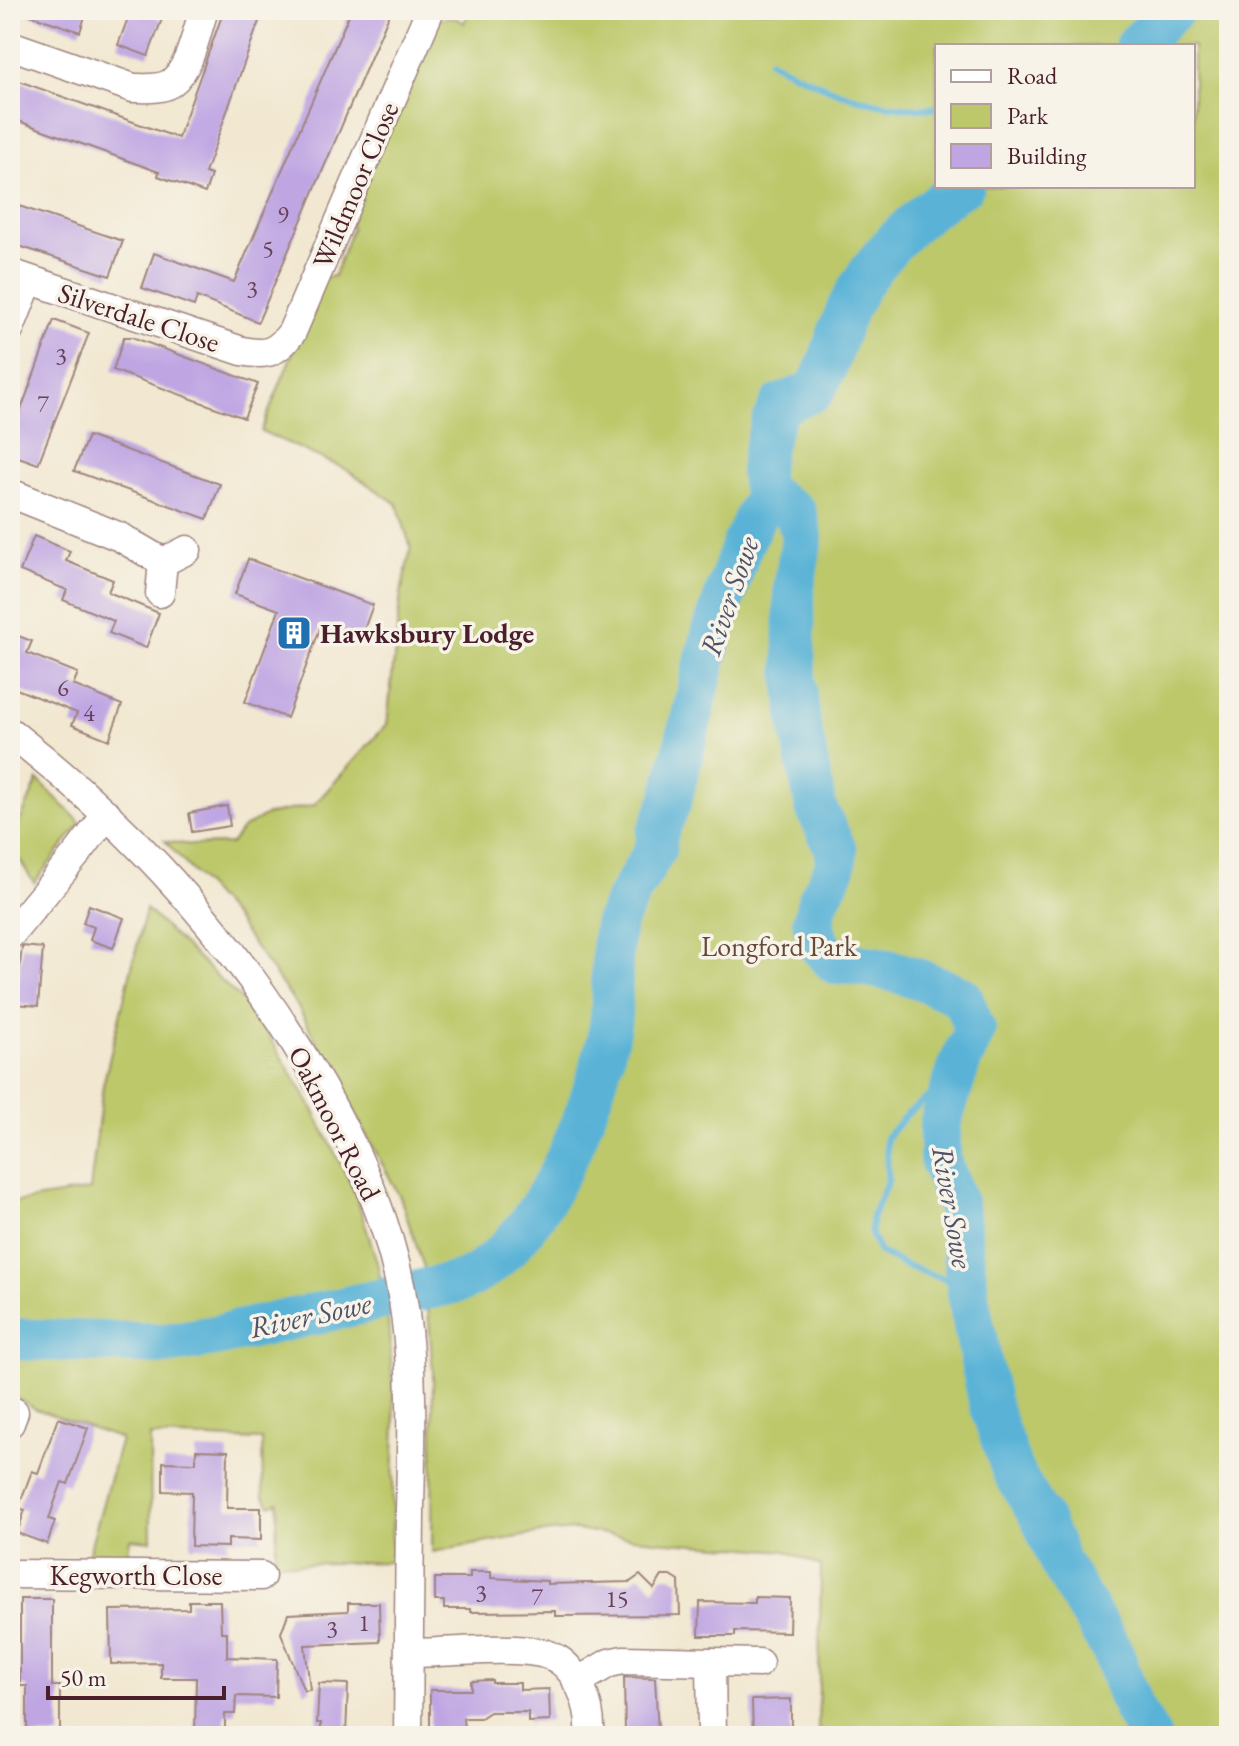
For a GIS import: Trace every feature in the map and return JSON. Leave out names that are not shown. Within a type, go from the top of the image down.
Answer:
[{"type":"street","points":[[10,45],[133,88],[152,88],[170,83],[184,67],[204,10]]},
{"type":"street","name":"Wildmoor Close","points":[[270,354],[283,346],[292,332],[430,10]]},
{"type":"street","points":[[10,328],[19,276]]},
{"type":"street","name":"Silverdale Close","points":[[19,276],[242,351],[270,354]]},
{"type":"street","points":[[10,493],[175,556],[160,593]]},
{"type":"street","name":"Oakmoor Road","points":[[10,732],[107,814],[195,907],[238,958],[280,1019],[340,1120],[365,1174],[382,1217],[396,1270],[404,1312],[411,1398],[408,1736]]},
{"type":"street","points":[[10,935],[107,814]]},
{"type":"street","name":"Kegworth Close","points":[[10,1574],[261,1576]]},
{"type":"street","points":[[409,1653],[521,1651],[549,1654],[577,1682],[590,1711],[590,1736]]},
{"type":"street","points":[[577,1682],[609,1663],[623,1660],[759,1663]]},
{"type":"street","points":[[711,1662],[712,1736]]},
{"type":"green space","name":"Longford Park","points":[[470,10],[1229,10],[1229,1736],[818,1736],[821,1566],[786,1551],[655,1541],[575,1530],[432,1552],[433,1372],[425,1271],[400,1197],[298,1007],[235,919],[165,841],[192,845],[231,844],[242,829],[266,815],[314,805],[387,724],[401,593],[411,548],[397,504],[345,469],[261,431],[323,278],[334,276],[352,228],[348,221],[433,23],[448,17],[464,23]]},
{"type":"green space","points":[[38,780],[81,823],[34,883],[10,844]]},
{"type":"green space","points":[[146,909],[254,1012],[309,1102],[355,1192],[377,1262],[388,1319],[395,1419],[391,1562],[296,1564],[275,1561],[278,1502],[270,1505],[263,1496],[262,1440],[150,1436],[151,1541],[130,1539],[127,1559],[87,1559],[121,1439],[36,1409],[10,1394],[10,1203],[90,1190],[103,1085]]},
{"type":"building","points":[[25,10],[87,10],[80,32],[25,13]]},
{"type":"building","points":[[131,10],[162,19],[148,56],[118,45]]},
{"type":"building","points":[[224,10],[263,10],[205,173],[211,175],[205,193],[158,176],[159,172],[10,118],[10,107],[19,81],[178,138]]},
{"type":"building","points":[[351,10],[391,10],[258,322],[197,297],[194,306],[142,288],[154,253],[234,282]]},
{"type":"building","points":[[10,203],[123,241],[110,276],[10,243]]},
{"type":"building","points":[[54,320],[89,333],[38,464],[10,454],[10,432]]},
{"type":"building","points":[[124,337],[132,337],[258,384],[244,418],[113,370]]},
{"type":"building","points":[[88,436],[220,484],[207,519],[74,471]]},
{"type":"building","points":[[34,536],[70,551],[66,561],[113,580],[108,592],[159,613],[146,648],[109,633],[114,621],[63,600],[67,590],[20,571]]},
{"type":"building","name":"Hawksbury Lodge","points":[[248,559],[373,605],[360,640],[321,626],[287,718],[245,702],[279,610],[235,594]]},
{"type":"building","points":[[10,633],[32,641],[27,653],[78,673],[73,685],[122,705],[109,740],[72,725],[77,713],[14,688],[10,693]]},
{"type":"building","points":[[227,806],[230,826],[192,832],[189,813]]},
{"type":"building","points":[[89,905],[124,918],[113,948],[90,940],[94,927],[83,923]]},
{"type":"building","points":[[22,946],[43,948],[38,1006],[16,1004]]},
{"type":"building","points":[[58,1418],[88,1428],[68,1484],[62,1482],[55,1501],[49,1519],[55,1521],[47,1544],[17,1533],[25,1510],[18,1508],[32,1471],[38,1473]]},
{"type":"building","points":[[196,1450],[228,1451],[227,1508],[261,1508],[261,1540],[228,1539],[228,1547],[191,1546],[192,1492],[163,1491],[163,1462],[196,1463]]},
{"type":"building","points":[[470,1572],[491,1572],[491,1578],[547,1581],[547,1584],[630,1582],[640,1575],[654,1589],[662,1576],[671,1576],[679,1581],[680,1615],[555,1616],[555,1611],[470,1612],[470,1609],[444,1609],[444,1601],[435,1601],[435,1578],[470,1578]]},
{"type":"building","points":[[755,1597],[790,1598],[789,1632],[735,1631],[735,1636],[699,1636],[700,1602],[755,1603]]},
{"type":"building","points":[[20,1599],[52,1599],[52,1686],[60,1686],[60,1736],[27,1736],[27,1686],[20,1686]]},
{"type":"building","points":[[189,1601],[220,1601],[221,1632],[227,1632],[227,1657],[277,1659],[276,1697],[236,1696],[235,1714],[225,1714],[225,1736],[195,1736],[196,1678],[161,1678],[161,1663],[111,1664],[110,1610],[189,1609]]},
{"type":"building","points":[[348,1603],[379,1603],[380,1642],[305,1645],[310,1690],[304,1691],[281,1633],[288,1614],[348,1611]]},
{"type":"building","points":[[624,1677],[655,1678],[658,1732],[625,1733]]},
{"type":"building","points":[[492,1680],[492,1683],[520,1683],[520,1690],[549,1689],[550,1721],[528,1722],[528,1712],[490,1712],[481,1718],[463,1718],[464,1732],[430,1732],[430,1690],[471,1690],[471,1681]]},
{"type":"building","points":[[319,1683],[348,1684],[346,1736],[321,1736],[321,1723],[317,1723]]},
{"type":"building","points":[[791,1699],[791,1736],[753,1736],[752,1700]]},
{"type":"waterway","name":"River Sowe","points":[[1137,44],[1174,10]]},
{"type":"waterway","points":[[770,61],[850,96],[893,106],[935,108]]},
{"type":"waterway","name":"River Sowe","points":[[960,188],[908,228],[876,263],[851,301],[827,366],[814,391],[780,405],[762,460],[765,490],[796,513],[802,537],[794,588],[795,678],[800,724],[816,808],[837,852],[835,868],[818,901],[813,921],[819,946],[835,963],[900,973],[962,997],[975,1030],[960,1063],[940,1124],[940,1159],[957,1205],[969,1301],[990,1406],[1012,1470],[1042,1520],[1060,1563],[1112,1650],[1133,1709],[1150,1736]]},
{"type":"waterway","name":"River Sowe","points":[[10,1339],[166,1344],[215,1336],[463,1281],[491,1264],[517,1238],[560,1170],[592,1094],[610,1025],[612,945],[616,922],[656,847],[657,834],[671,801],[712,634],[741,548],[766,492]]},
{"type":"waterway","points":[[956,1075],[907,1114],[886,1138],[888,1180],[872,1217],[871,1233],[879,1252],[904,1265],[947,1280],[969,1301]]},
{"type":"place","name":"Hawksbury Lodge","points":[[294,633]]}]
